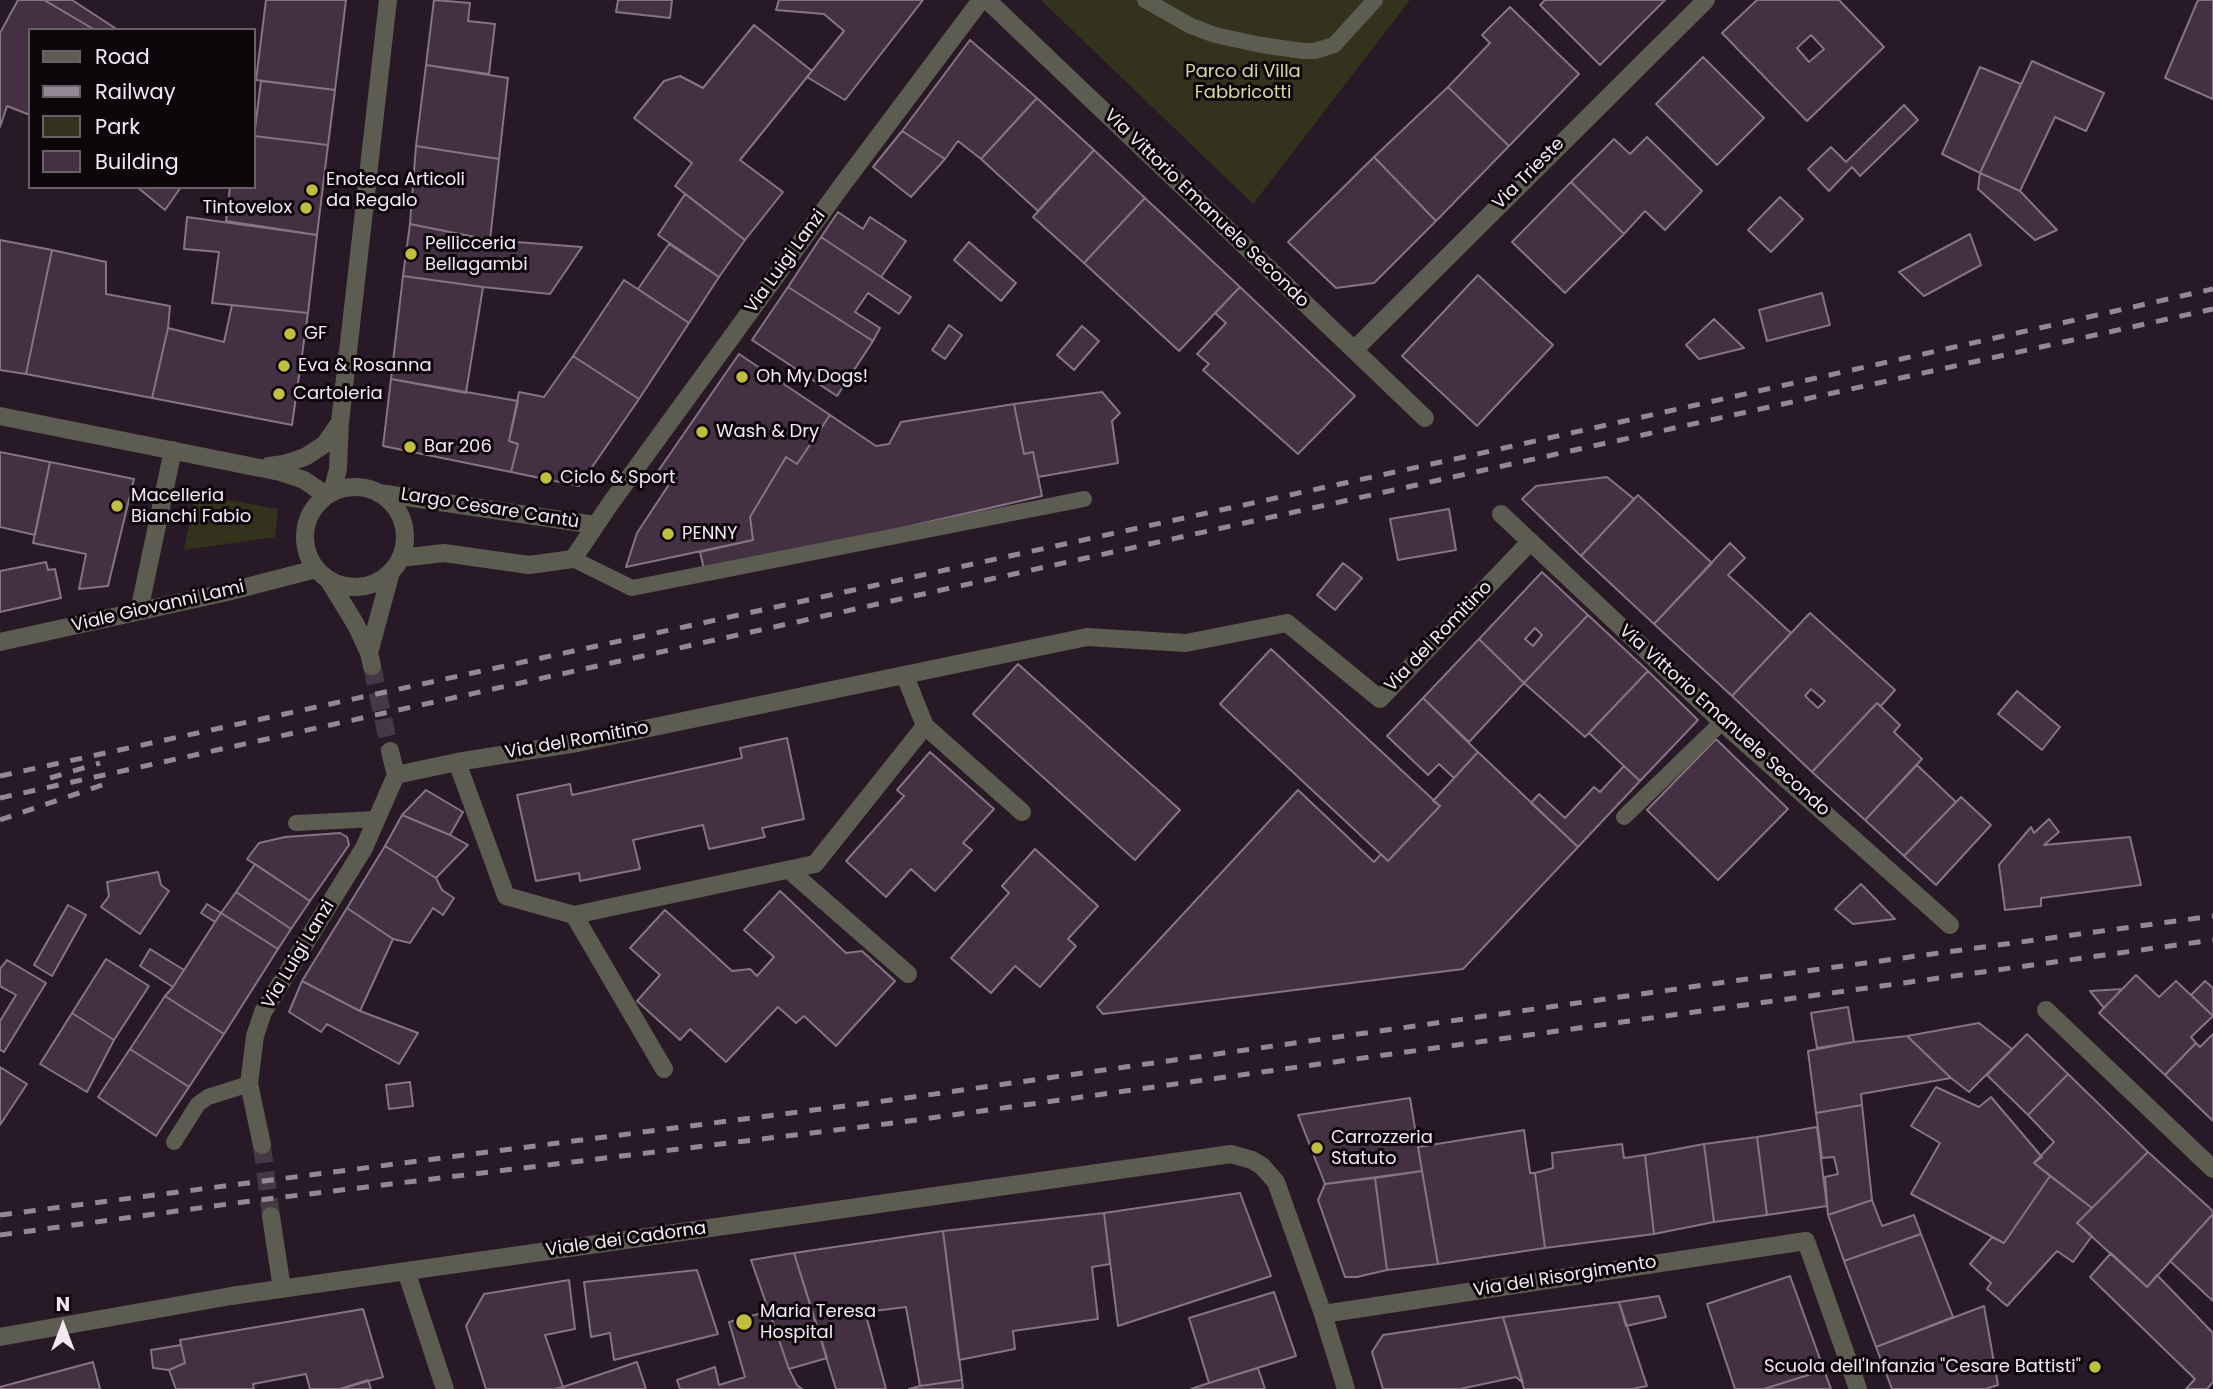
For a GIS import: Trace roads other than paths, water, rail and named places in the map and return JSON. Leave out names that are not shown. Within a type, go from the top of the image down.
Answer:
[{"type":"street","points":[[388,0],[340,422],[338,469],[329,494],[314,507],[305,530],[305,547],[349,611],[370,659],[396,565]]},
{"type":"street","name":"Via Luigi Lanzi","points":[[595,525],[843,184],[981,0]]},
{"type":"street","name":"Via Vittorio Emanuele Secondo","points":[[987,0],[1425,418]]},
{"type":"street","name":"Via Trieste","points":[[1354,349],[1706,0]]},
{"type":"street","points":[[0,416],[293,475],[329,494]]},
{"type":"street","points":[[252,466],[284,464],[305,457],[325,444],[340,422]]},
{"type":"street","points":[[139,611],[173,450]]},
{"type":"street","name":"Largo Cesare Cantù","points":[[329,494],[345,487],[359,487],[379,493],[595,525],[573,559],[529,565],[444,553],[396,565]]},
{"type":"street","name":"Largo Cesare Cantù","points":[[322,574],[346,586],[366,586],[375,583],[396,565],[405,544],[403,522],[396,508],[379,493]]},
{"type":"street","name":"Via Vittorio Emanuele Secondo","points":[[1501,514],[1723,722],[1950,925]]},
{"type":"street","name":"Via del Romitino","points":[[457,762],[577,743],[1087,637],[1186,643],[1287,623],[1380,699],[1530,542]]},
{"type":"street","name":"Viale Giovanni Lami","points":[[0,642],[322,574]]},
{"type":"street","points":[[905,676],[925,726],[1022,812]]},
{"type":"street","points":[[390,751],[396,775],[457,762],[506,896],[574,915],[815,864],[925,726]]},
{"type":"street","name":"Via Luigi Lanzi","points":[[262,1145],[249,1084],[253,1046],[263,1012],[364,848],[396,775]]},
{"type":"street","points":[[789,870],[908,974]]},
{"type":"street","points":[[574,915],[664,1069]]},
{"type":"street","points":[[2046,1010],[2213,1169]]},
{"type":"street","name":"Viale dei Cadorna","points":[[0,1337],[163,1307],[282,1289],[1231,1154],[1252,1160],[1276,1182],[1323,1314]]},
{"type":"street","points":[[271,1216],[282,1289]]},
{"type":"street","name":"Via del Risorgimento","points":[[1323,1314],[1807,1241],[1858,1389]]},
{"type":"street","points":[[406,1271],[446,1389]]},
{"type":"street","points":[[1323,1314],[1346,1389]]},
{"type":"lane","points":[[1145,0],[1191,26],[1215,35],[1303,51],[1315,51],[1334,45],[1375,0]]},
{"type":"lane","points":[[573,559],[632,588],[1084,499]]},
{"type":"lane","points":[[1623,817],[1723,722]]},
{"type":"lane","points":[[296,824],[377,819]]},
{"type":"lane","points":[[174,1142],[198,1104],[208,1097],[249,1084]]},
{"type":"tunnel","points":[[372,666],[390,751]]},
{"type":"tunnel","points":[[262,1145],[271,1216]]},
{"type":"railway","points":[[0,776],[1464,457],[2213,289]]},
{"type":"railway","points":[[0,798],[2213,309]]},
{"type":"railway","points":[[50,778],[100,763]]},
{"type":"railway","points":[[0,820],[108,783]]},
{"type":"railway","points":[[0,1215],[899,1099],[2213,916]]},
{"type":"railway","points":[[0,1235],[251,1201],[902,1122],[2213,940]]},
{"type":"place","name":"Enoteca Articoli da Regalo","points":[[312,190]]},
{"type":"place","name":"Tintovelox","points":[[306,208]]},
{"type":"place","name":"Pellicceria Bellagambi","points":[[411,254]]},
{"type":"place","name":"GF","points":[[290,334]]},
{"type":"place","name":"Eva & Rosanna","points":[[284,366]]},
{"type":"place","name":"Oh My Dogs!","points":[[742,377]]},
{"type":"place","name":"Cartoleria","points":[[279,394]]},
{"type":"place","name":"Wash & Dry","points":[[702,432]]},
{"type":"place","name":"Bar 206","points":[[410,447]]},
{"type":"place","name":"Ciclo & Sport","points":[[546,478]]},
{"type":"place","name":"Macelleria Bianchi Fabio","points":[[117,506]]},
{"type":"place","name":"PENNY","points":[[668,534]]},
{"type":"place","name":"Carrozzeria Statuto","points":[[1317,1148]]},
{"type":"place","name":"Maria Teresa Hospital","points":[[744,1322]]},
{"type":"place","name":"Scuola dell'Infanzia \"Cesare Battisti\"","points":[[2095,1367]]},
{"type":"park label","name":"Parco di Villa Fabbricotti","points":[[1243,82]]}]
